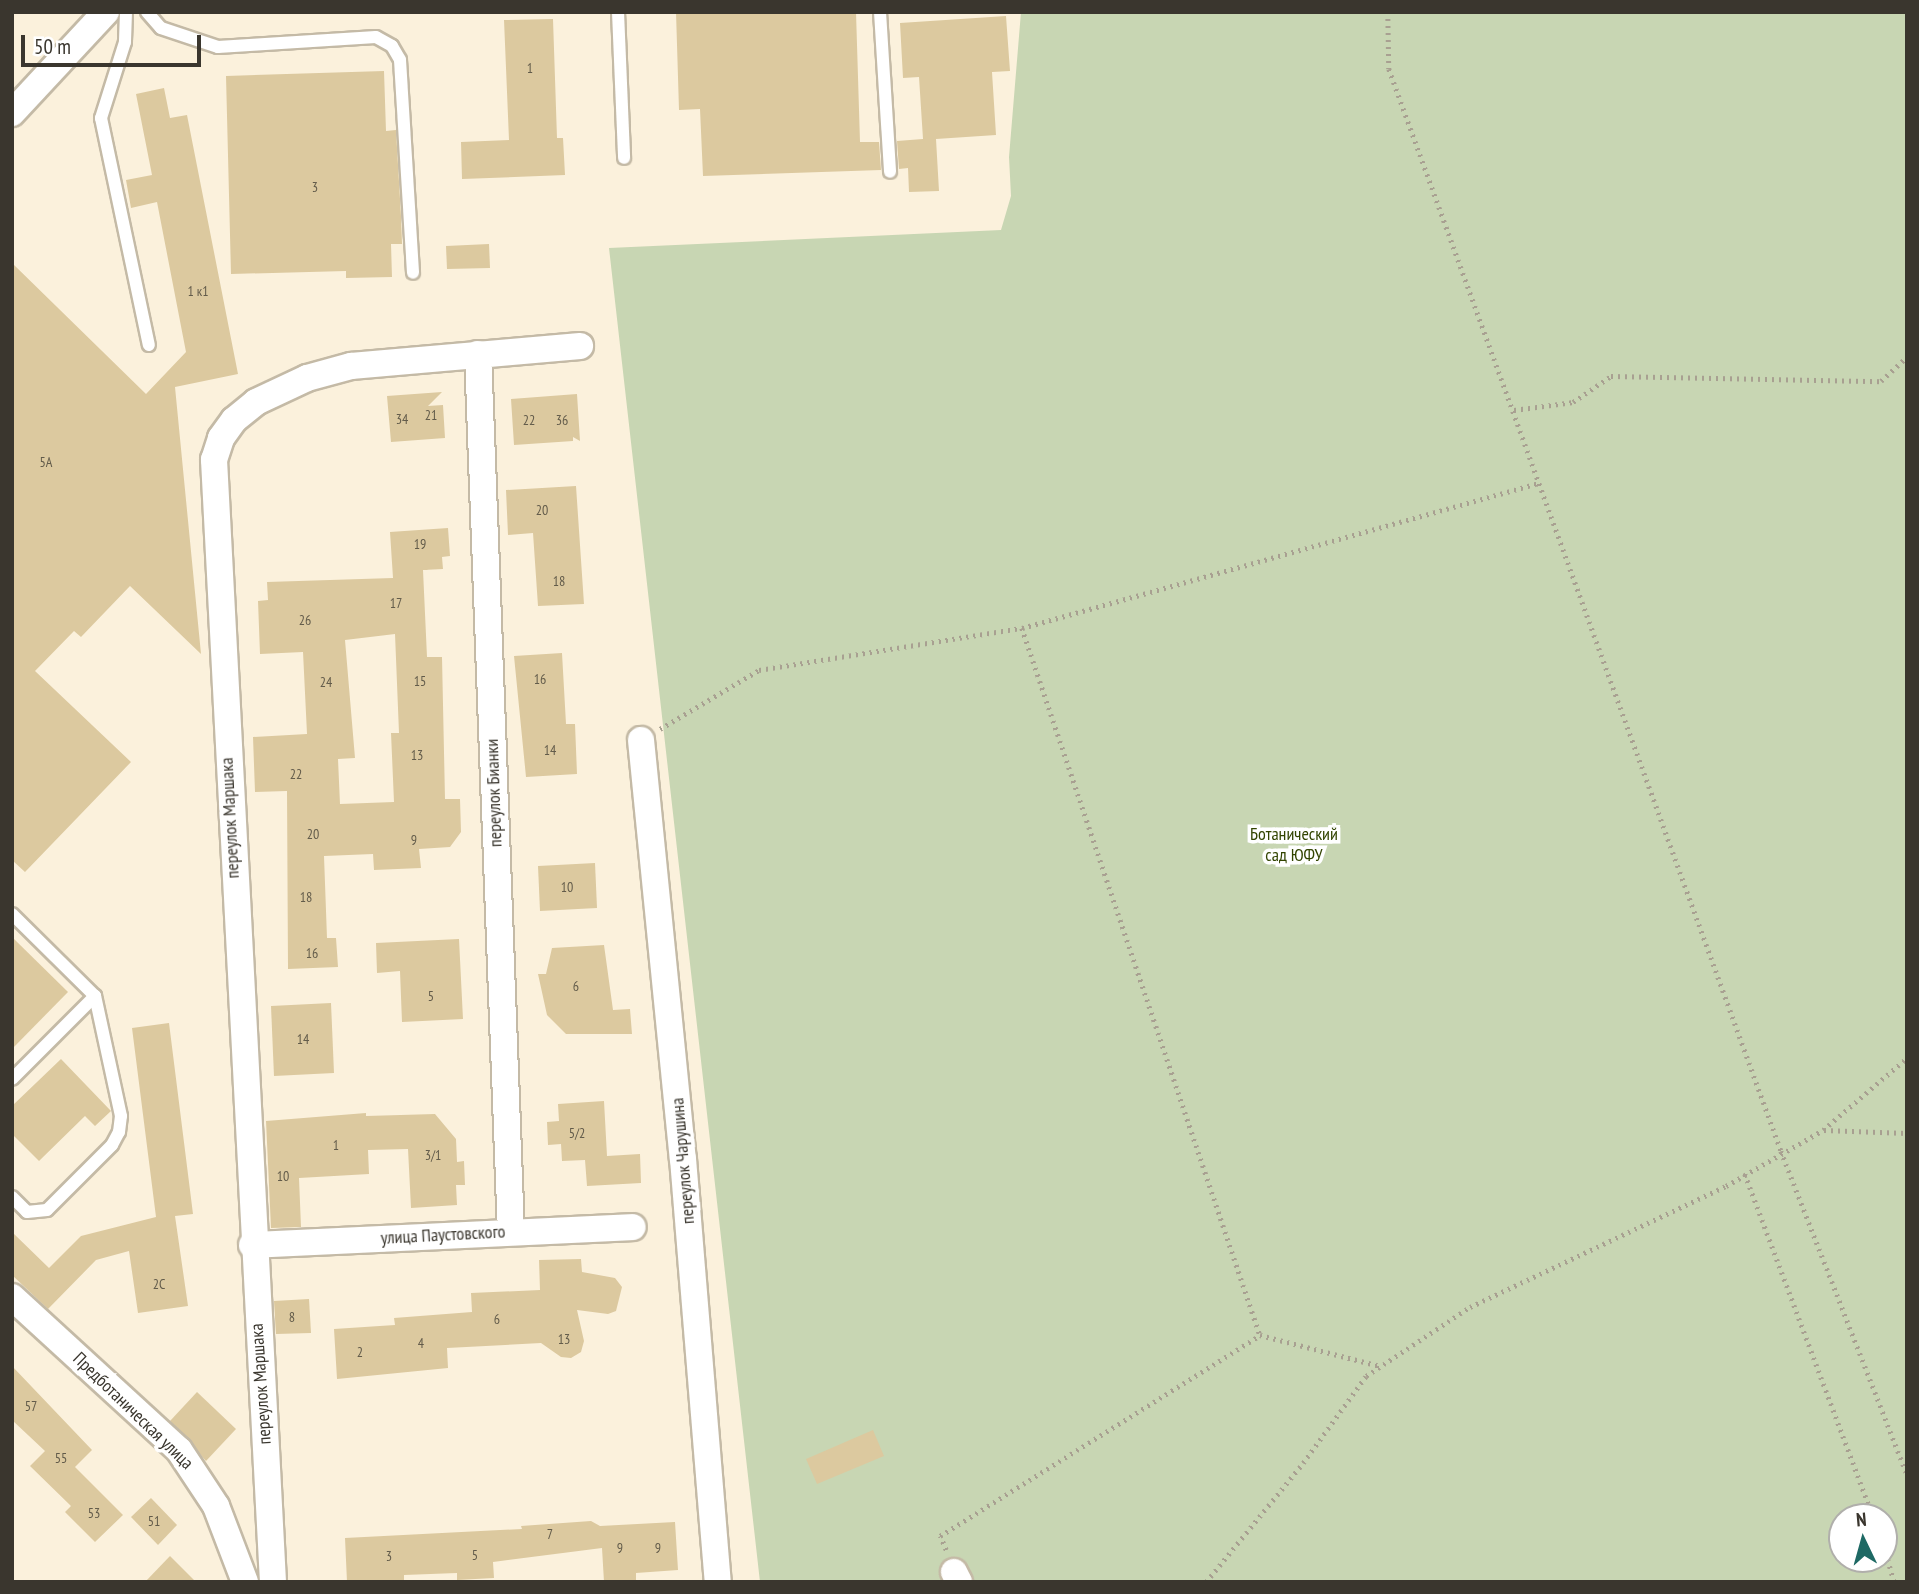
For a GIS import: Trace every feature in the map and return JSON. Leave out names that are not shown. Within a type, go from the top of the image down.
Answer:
[{"type":"street","points":[[12,113],[106,12]]},
{"type":"street","name":"переулок Маршака","points":[[273,1582],[252,1245],[214,460],[221,438],[234,420],[280,389],[351,366],[580,346]]},
{"type":"street","name":"переулок Бианки","points":[[478,354],[511,1232]]},
{"type":"street","name":"переулок Чарушина","points":[[641,740],[683,1159],[718,1582]]},
{"type":"street","name":"улица Паустовского","points":[[252,1245],[634,1227]]},
{"type":"street","name":"Предботаническая улица","points":[[12,1297],[178,1450],[216,1506],[245,1582]]},
{"type":"lane","points":[[126,12],[125,41],[100,118],[149,345]]},
{"type":"lane","points":[[146,12],[161,28],[218,47],[376,37],[391,46],[400,60],[413,273]]},
{"type":"lane","points":[[618,12],[624,158]]},
{"type":"lane","points":[[880,12],[890,172]]},
{"type":"lane","points":[[12,914],[95,996],[121,1116],[119,1132],[113,1144],[47,1210],[27,1212],[12,1197]]},
{"type":"lane","points":[[12,1079],[95,996]]},
{"type":"path","points":[[1388,12],[1390,69],[1781,1151],[1907,1475]]},
{"type":"path","points":[[1513,410],[1573,402],[1611,376],[1881,381],[1907,357]]},
{"type":"path","points":[[641,740],[759,670],[1022,628],[1539,483]]},
{"type":"path","points":[[1022,628],[1260,1335]]},
{"type":"path","points":[[1206,1582],[1303,1463],[1366,1376],[1470,1307],[1745,1174],[1781,1151],[1823,1130],[1907,1058]]},
{"type":"path","points":[[1823,1130],[1907,1133]]},
{"type":"path","points":[[1745,1174],[1868,1503]]},
{"type":"path","points":[[957,1577],[940,1536],[1260,1335],[1381,1366]]},
{"type":"green space","name":"Ботанический сад ЮФУ","points":[[1021,12],[1907,12],[1907,1582],[760,1582],[609,248],[1001,230],[1011,196],[1009,157]]},
{"type":"building","points":[[676,12],[856,12],[860,142],[879,142],[881,170],[703,176],[700,109],[679,110]]},
{"type":"building","points":[[1006,16],[1010,71],[992,72],[996,135],[936,139],[939,191],[909,192],[908,168],[899,169],[897,141],[923,139],[919,77],[903,78],[900,23]]},
{"type":"building","points":[[553,19],[557,138],[563,138],[565,175],[462,179],[461,142],[509,140],[504,20]]},
{"type":"building","points":[[384,71],[386,131],[396,130],[401,216],[402,244],[391,244],[392,277],[346,278],[346,271],[231,274],[226,76]]},
{"type":"building","points":[[164,88],[170,118],[187,115],[238,374],[175,387],[201,654],[130,586],[81,637],[74,631],[35,671],[131,762],[25,872],[12,860],[12,263],[146,394],[186,352],[157,202],[131,208],[126,180],[152,175],[136,94]]},
{"type":"building","points":[[489,244],[490,268],[447,269],[446,246]]},
{"type":"building","points":[[442,392],[428,406],[443,405],[445,438],[391,442],[387,396]]},
{"type":"building","points":[[577,394],[580,441],[573,437],[573,441],[514,445],[511,399]]},
{"type":"building","points":[[576,486],[584,604],[538,606],[533,533],[508,535],[506,490]]},
{"type":"building","points":[[448,528],[450,556],[442,557],[443,569],[423,570],[427,657],[442,657],[445,799],[460,799],[461,832],[450,847],[419,849],[421,868],[374,870],[373,854],[324,856],[327,938],[336,938],[338,967],[288,969],[287,791],[255,792],[253,737],[307,734],[303,652],[260,654],[258,601],[268,600],[267,582],[393,578],[390,532]],"holes":[[[395,634],[399,733],[391,733],[394,802],[340,804],[338,759],[355,758],[345,640]]]},
{"type":"building","points":[[562,653],[566,724],[575,724],[577,774],[526,777],[514,656]]},
{"type":"building","points":[[595,863],[597,908],[540,911],[538,866]]},
{"type":"building","points":[[12,937],[68,992],[12,1049]]},
{"type":"building","points":[[459,939],[463,1019],[402,1022],[400,971],[377,973],[376,943]]},
{"type":"building","points":[[604,945],[613,1010],[630,1009],[632,1034],[566,1034],[547,1015],[538,974],[546,974],[552,948]]},
{"type":"building","points":[[331,1003],[334,1073],[274,1076],[271,1006]]},
{"type":"building","points":[[169,1023],[193,1214],[175,1216],[188,1306],[138,1313],[129,1251],[96,1260],[48,1309],[12,1275],[12,1232],[49,1268],[81,1236],[156,1217],[132,1028]]},
{"type":"building","points":[[61,1059],[111,1111],[95,1126],[85,1116],[39,1161],[12,1134],[12,1106]]},
{"type":"building","points":[[604,1101],[607,1156],[640,1154],[641,1183],[587,1186],[585,1160],[562,1161],[561,1144],[548,1145],[547,1122],[559,1121],[558,1104]]},
{"type":"building","points":[[366,1113],[366,1116],[435,1114],[456,1139],[457,1162],[464,1161],[465,1185],[456,1185],[457,1205],[411,1208],[408,1149],[368,1150],[369,1174],[299,1178],[301,1227],[271,1228],[266,1121]]},
{"type":"building","points":[[581,1259],[582,1272],[615,1278],[622,1287],[616,1311],[608,1314],[577,1310],[584,1341],[581,1352],[571,1358],[561,1357],[541,1343],[447,1348],[448,1368],[337,1379],[334,1329],[395,1325],[394,1318],[472,1312],[471,1293],[540,1290],[539,1260]]},
{"type":"building","points":[[309,1299],[311,1333],[276,1334],[274,1301]]},
{"type":"building","points":[[12,1366],[92,1450],[75,1467],[123,1515],[95,1542],[65,1512],[71,1506],[30,1466],[45,1451],[12,1420]]},
{"type":"building","points":[[197,1392],[236,1429],[206,1461],[170,1421]]},
{"type":"building","points":[[873,1430],[884,1456],[817,1484],[806,1459]]},
{"type":"building","points":[[151,1498],[177,1525],[158,1545],[131,1517]]},
{"type":"building","points":[[591,1521],[600,1526],[675,1522],[678,1570],[636,1573],[636,1582],[604,1582],[602,1548],[493,1562],[494,1578],[457,1580],[457,1573],[404,1575],[404,1582],[347,1582],[345,1538],[522,1529],[521,1526]]},
{"type":"building","points":[[170,1556],[196,1582],[145,1582]]}]
